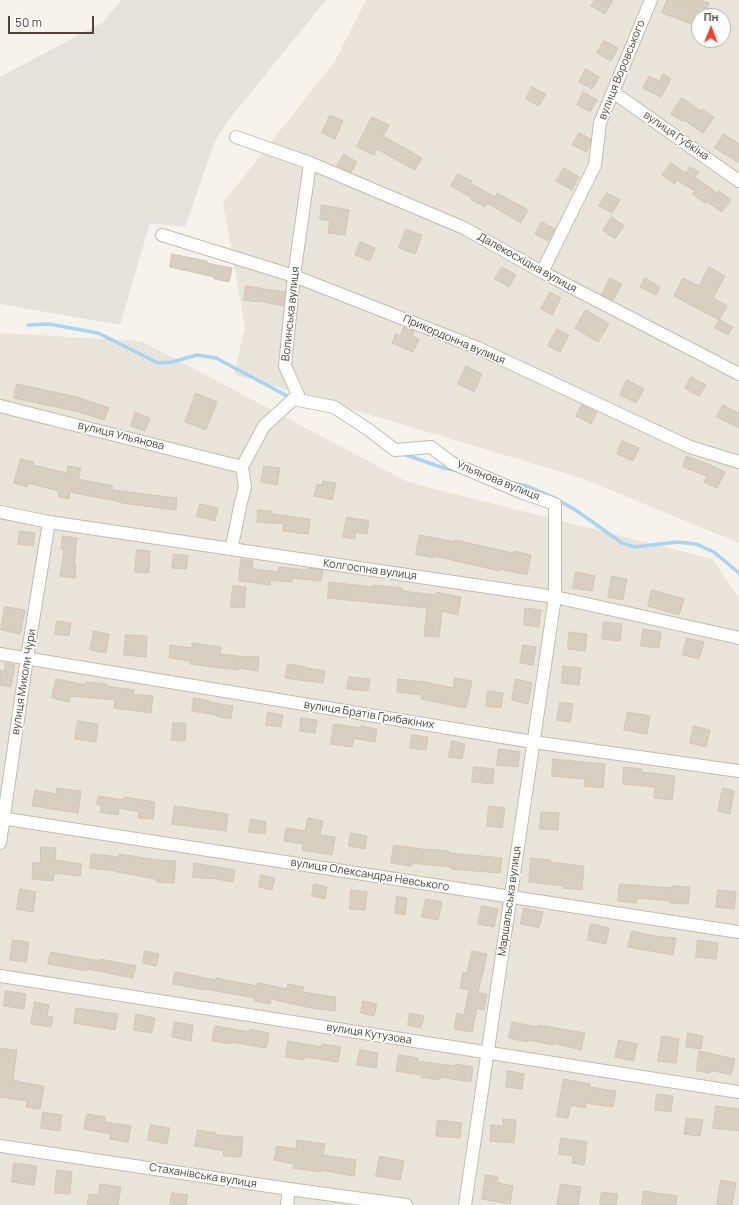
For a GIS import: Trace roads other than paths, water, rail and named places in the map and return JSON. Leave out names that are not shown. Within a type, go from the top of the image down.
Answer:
[{"type":"street","name":"вулиця Воровського","points":[[542,272],[595,165],[600,123],[651,0]]},
{"type":"street","name":"вулиця Губкіна","points":[[613,92],[739,180]]},
{"type":"street","name":"Далекосхідна вулиця","points":[[236,136],[310,163],[464,228],[542,272],[739,374]]},
{"type":"street","name":"Волинська вулиця","points":[[294,399],[298,395],[285,366],[294,276],[310,163]]},
{"type":"street","name":"Прикордонна вулиця","points":[[162,236],[294,276],[478,348],[690,447],[739,462]]},
{"type":"street","points":[[231,549],[245,486],[242,467],[264,426],[294,399]]},
{"type":"street","name":"Ульянова вулиця","points":[[294,399],[334,407],[369,430],[395,450],[430,447],[452,463],[523,493],[555,504],[555,597]]},
{"type":"street","name":"вулиця Ульянова","points":[[0,406],[242,467]]},
{"type":"street","name":"Колгоспна вулиця","points":[[0,512],[49,522],[555,597],[739,638]]},
{"type":"street","name":"вулиця Миколи Чури","points":[[0,843],[2,818],[26,658],[49,522]]},
{"type":"street","name":"Маршальська вулиця","points":[[465,1205],[555,597]]},
{"type":"street","name":"вулиця Братів Грибакіних","points":[[0,654],[533,742],[739,771]]},
{"type":"street","name":"вулиця Олександра Невського","points":[[2,818],[739,932]]},
{"type":"street","name":"вулиця Кутузова","points":[[0,976],[739,1092]]},
{"type":"street","name":"Стаханівська вулиця","points":[[0,1146],[406,1205]]},
{"type":"street","points":[[286,1205],[289,1189]]},
{"type":"waterway","points":[[28,325],[49,324],[98,333],[158,363],[172,362],[197,355],[216,358],[291,398]]},
{"type":"waterway","points":[[403,454],[454,470]]},
{"type":"waterway","points":[[513,483],[527,486],[553,497],[577,511],[622,543],[635,547],[677,542],[696,544],[714,552],[739,573]]}]
